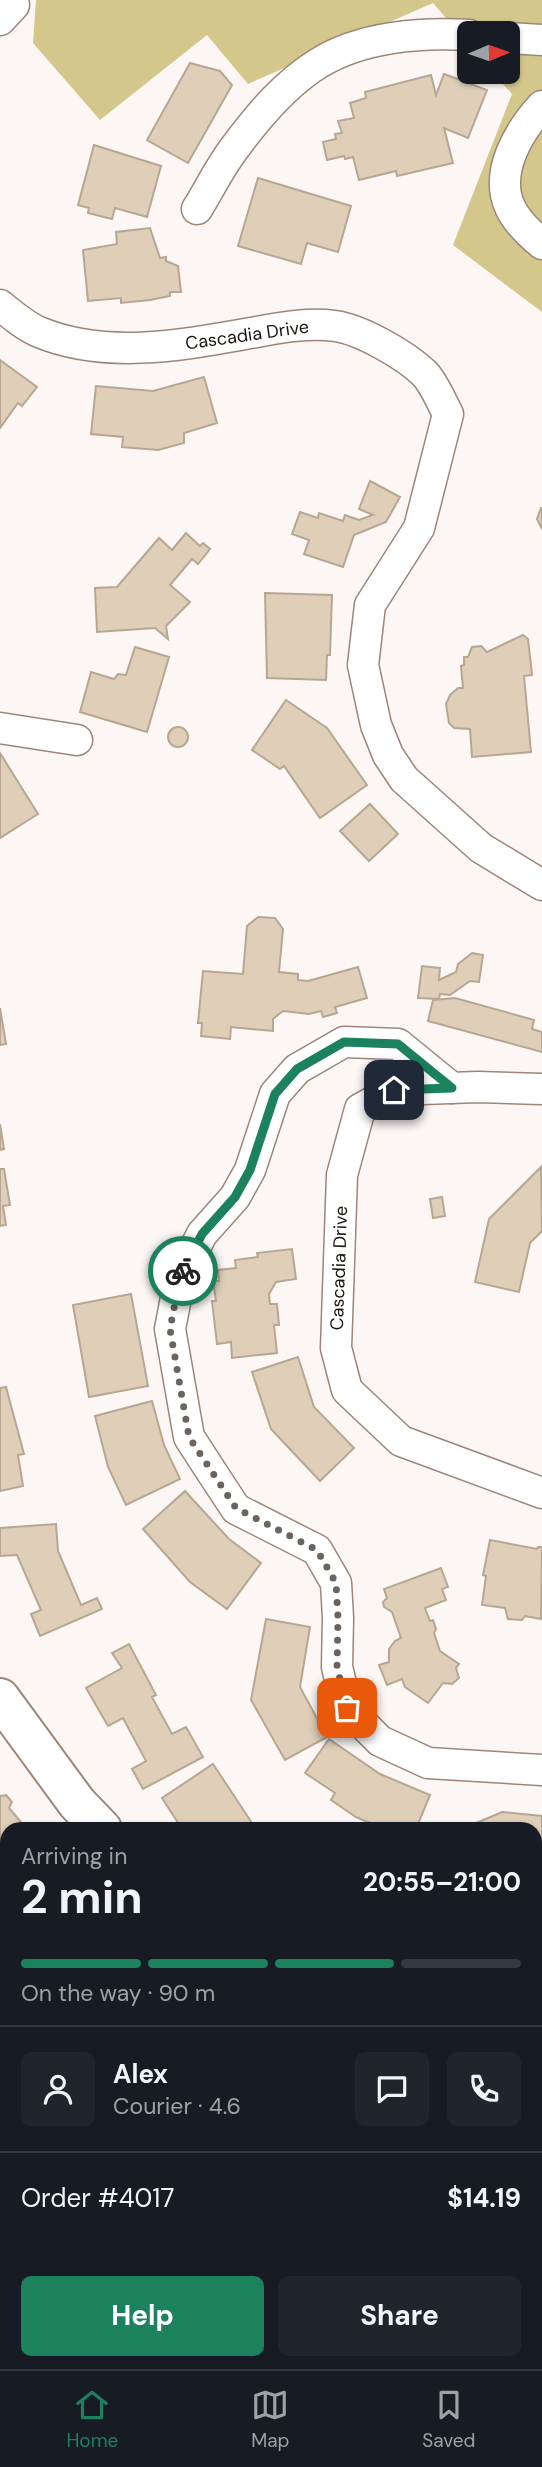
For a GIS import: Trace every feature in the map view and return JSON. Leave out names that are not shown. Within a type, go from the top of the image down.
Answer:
[{"type":"main road","points":[[0,1698],[78,1803],[96,1822]]},
{"type":"street","points":[[197,209],[236,146],[283,90],[319,62],[360,45],[407,36],[457,35]]},
{"type":"street","points":[[520,39],[542,40]]},
{"type":"street","points":[[542,106],[515,143],[507,166],[506,187],[509,205],[542,244]]},
{"type":"street","name":"Cascadia Drive","points":[[0,305],[38,332],[83,345],[104,347],[150,347],[214,340],[300,325],[336,326],[375,340],[425,374],[448,414],[419,528],[370,605],[363,665],[376,725],[388,755],[404,779],[481,848],[542,885]]},
{"type":"street","points":[[0,728],[77,740]]},
{"type":"street","points":[[452,1088],[398,1044],[344,1042],[297,1069],[275,1094],[250,1170],[235,1197],[202,1234],[180,1277],[170,1329],[189,1437],[211,1471],[236,1508],[317,1550],[336,1583],[337,1667],[347,1708],[380,1741],[428,1763],[542,1770]]},
{"type":"street","name":"Cascadia Drive","points":[[542,1089],[394,1090],[360,1109],[342,1175],[336,1348],[347,1390],[401,1441],[542,1493]]},
{"type":"shaded area","points":[[36,0],[542,0],[542,312],[453,245],[512,94],[503,84],[520,84],[520,21],[457,21],[457,31],[433,3],[248,84],[207,35],[100,120],[33,43]]},
{"type":"building","points":[[190,63],[220,71],[232,85],[188,163],[147,140]]},
{"type":"building","points":[[444,74],[457,79],[457,84],[471,84],[487,90],[468,138],[444,128],[453,163],[397,176],[396,171],[359,180],[353,157],[327,160],[323,142],[336,139],[335,134],[342,133],[338,121],[354,118],[350,103],[366,98],[365,92],[431,75],[436,95]]},
{"type":"building","points":[[94,145],[161,166],[147,217],[115,208],[112,219],[88,213],[89,208],[78,205]]},
{"type":"building","points":[[258,178],[351,206],[338,252],[307,243],[301,264],[238,246]]},
{"type":"building","points":[[150,228],[160,258],[166,257],[166,261],[178,266],[181,292],[170,292],[170,296],[150,300],[121,303],[121,298],[88,301],[83,250],[117,244],[116,232]]},
{"type":"building","points":[[0,360],[37,387],[22,406],[18,403],[0,428]]},
{"type":"building","points":[[204,377],[217,423],[184,433],[184,443],[158,450],[122,447],[123,437],[91,434],[96,386],[153,391]]},
{"type":"building","points":[[370,481],[400,497],[386,522],[354,535],[343,567],[304,554],[309,540],[292,534],[300,512],[318,518],[319,513],[343,521],[345,515],[359,520],[373,515],[359,509]]},
{"type":"building","points":[[542,508],[542,529],[537,519]]},
{"type":"building","points":[[186,533],[200,546],[203,543],[210,549],[198,564],[192,559],[170,585],[190,602],[166,626],[168,639],[155,628],[97,632],[95,588],[117,587],[159,538],[172,550]]},
{"type":"building","points":[[265,593],[332,595],[330,655],[327,655],[326,680],[267,678]]},
{"type":"building","points":[[523,635],[528,639],[532,675],[524,676],[531,752],[472,757],[470,729],[454,728],[449,723],[446,704],[450,695],[458,688],[463,688],[461,666],[464,665],[464,657],[468,657],[472,647],[481,646],[487,652]]},
{"type":"building","points":[[135,647],[169,657],[147,732],[80,712],[91,672],[114,679],[118,674],[126,675]]},
{"type":"building","points":[[286,700],[327,728],[367,785],[320,818],[284,766],[280,769],[252,750]]},
{"type":"building","points":[[174,727],[182,727],[188,737],[182,747],[174,747],[168,741],[168,733]]},
{"type":"building","points":[[0,753],[38,814],[0,838]]},
{"type":"building","points":[[370,804],[398,834],[369,861],[340,831]]},
{"type":"building","points":[[258,917],[275,918],[283,929],[279,972],[298,974],[298,980],[308,981],[358,967],[367,998],[335,1007],[337,1013],[323,1017],[321,1011],[309,1014],[283,1011],[273,1019],[273,1031],[231,1027],[230,1039],[201,1036],[202,1023],[198,1023],[203,971],[243,974],[247,926]]},
{"type":"building","points":[[472,953],[483,955],[479,982],[470,981],[450,995],[440,994],[439,999],[418,998],[422,966],[440,968],[439,980],[456,972],[458,964]]},
{"type":"building","points":[[455,998],[534,1020],[532,1029],[542,1032],[542,1052],[428,1021],[433,1000]]},
{"type":"building","points":[[0,1008],[6,1044],[0,1045]]},
{"type":"building","points":[[0,1124],[4,1149],[0,1150]]},
{"type":"building","points":[[541,1167],[542,1231],[530,1243],[519,1292],[475,1282],[489,1219]]},
{"type":"building","points":[[0,1169],[4,1169],[10,1205],[3,1206],[6,1225],[0,1226]]},
{"type":"building","points":[[442,1197],[445,1216],[433,1218],[430,1199]]},
{"type":"building","points":[[292,1249],[296,1279],[276,1282],[269,1294],[270,1304],[277,1304],[279,1325],[274,1325],[277,1353],[232,1358],[231,1342],[217,1344],[212,1301],[216,1301],[213,1281],[219,1281],[218,1270],[236,1268],[235,1260],[258,1257],[257,1253]]},
{"type":"building","points":[[131,1294],[148,1386],[89,1397],[73,1305]]},
{"type":"building","points":[[298,1357],[314,1407],[354,1448],[320,1481],[271,1429],[252,1372]]},
{"type":"building","points":[[6,1387],[24,1454],[18,1455],[23,1486],[0,1491],[0,1388]]},
{"type":"building","points":[[152,1401],[164,1445],[180,1479],[126,1505],[108,1467],[95,1416]]},
{"type":"building","points":[[185,1491],[229,1539],[261,1563],[227,1609],[190,1582],[143,1529]]},
{"type":"building","points":[[56,1524],[58,1551],[81,1605],[97,1598],[102,1609],[40,1636],[31,1614],[41,1610],[17,1555],[0,1556],[0,1528]]},
{"type":"building","points":[[490,1540],[537,1549],[542,1547],[541,1619],[525,1616],[522,1620],[508,1619],[505,1608],[482,1605],[486,1576],[483,1575]]},
{"type":"building","points":[[441,1568],[448,1587],[442,1589],[446,1600],[425,1608],[430,1621],[433,1620],[440,1651],[459,1664],[456,1668],[459,1678],[452,1684],[443,1683],[428,1703],[405,1687],[402,1679],[387,1685],[379,1665],[389,1662],[389,1649],[401,1638],[392,1612],[384,1607],[383,1602],[387,1598],[384,1589]]},
{"type":"building","points":[[266,1619],[310,1627],[300,1687],[327,1737],[285,1760],[251,1700]]},
{"type":"building","points":[[129,1644],[156,1695],[152,1697],[172,1734],[186,1727],[203,1757],[143,1789],[132,1769],[146,1761],[123,1718],[108,1726],[86,1688],[122,1668],[112,1653]]},
{"type":"building","points":[[329,1739],[380,1774],[430,1795],[419,1822],[368,1822],[331,1800],[335,1793],[305,1773]]},
{"type":"building","points":[[213,1764],[251,1822],[177,1822],[162,1798]]},
{"type":"building","points":[[6,1795],[12,1802],[9,1808],[21,1822],[0,1822],[0,1796]]},
{"type":"building","points":[[502,1812],[542,1816],[542,1822],[478,1822]]},
{"type":"way so far","points":[[183,1271],[170,1329],[189,1437],[236,1508],[317,1550],[336,1583],[337,1667],[347,1708]]},
{"type":"route","points":[[183,1271],[202,1234],[235,1197],[250,1170],[275,1094],[297,1069],[344,1042],[398,1044],[452,1088],[394,1090]]}]
